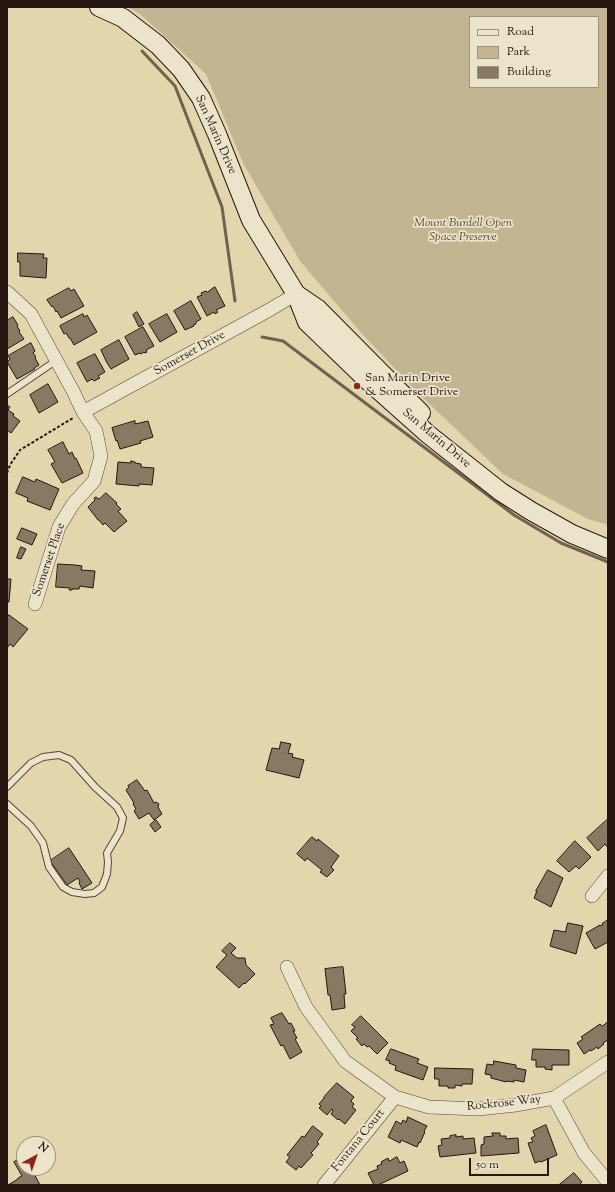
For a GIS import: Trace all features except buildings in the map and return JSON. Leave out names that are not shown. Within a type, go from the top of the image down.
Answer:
[{"type":"main road","name":"San Marin Drive","points":[[99,7],[123,18],[158,45],[182,69],[201,98],[251,220],[296,294],[307,322],[365,378],[429,435],[501,492],[572,534],[608,549]]},
{"type":"main road","name":"San Marin Drive","points":[[296,294],[318,309],[439,430],[484,468],[531,501],[570,523],[608,536]]},
{"type":"street","name":"Somerset Place","points":[[7,292],[31,314],[57,360],[83,412],[96,431],[101,456],[94,481],[73,504],[59,527],[35,604]]},
{"type":"street","name":"Somerset Drive","points":[[83,412],[296,294]]},
{"type":"street","points":[[592,896],[608,876]]},
{"type":"street","name":"Rockrose Way","points":[[287,967],[306,1007],[345,1061],[395,1097],[430,1107],[478,1109],[516,1105],[554,1098],[608,1062]]},
{"type":"street","name":"Fontana Court","points":[[324,1185],[395,1097]]},
{"type":"street","points":[[554,1098],[584,1153],[608,1182]]},
{"type":"lane","points":[[7,394],[57,360]]},
{"type":"lane","points":[[7,787],[31,763],[43,757],[59,755],[71,760],[95,787],[117,807],[123,818],[120,831],[107,852],[107,874],[102,887],[94,893],[85,894],[72,892],[63,887],[49,867],[43,843],[31,826],[7,804]]},
{"type":"path","points":[[7,473],[10,465],[20,450],[83,412]]},
{"type":"green space","name":"Mount Burdell Open Space Preserve","points":[[128,7],[608,7],[608,525],[588,519],[503,474],[419,394],[363,335],[300,261],[243,163],[206,74],[140,14]]},
{"type":"waterway","points":[[142,51],[175,86],[222,207],[235,301]]},
{"type":"waterway","points":[[262,337],[283,341],[514,515],[561,543],[608,562]]},
{"type":"place","name":"San Marin Drive & Somerset Drive","points":[[357,386]]}]
